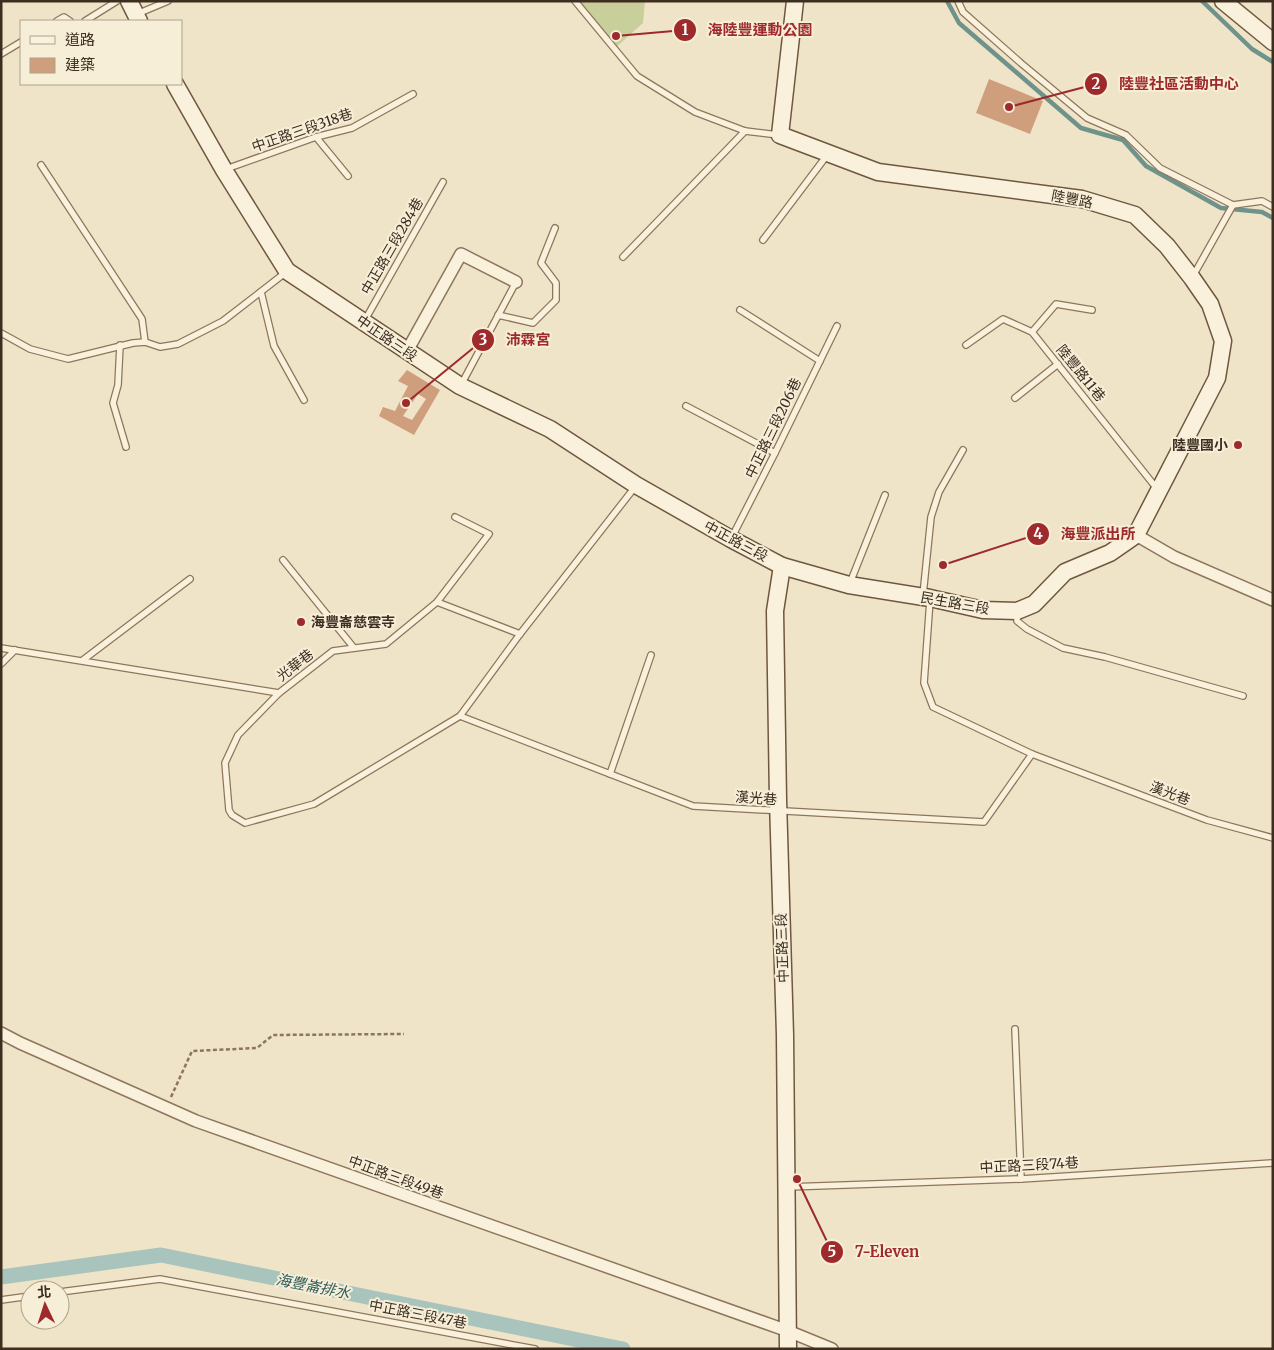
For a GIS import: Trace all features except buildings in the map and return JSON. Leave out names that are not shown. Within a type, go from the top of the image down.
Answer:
[{"type":"street","points":[[780,135],[795,1]]},
{"type":"street","points":[[1223,1],[1273,42]]},
{"type":"street","name":"中正路三段","points":[[176,85],[224,170],[287,271],[460,386],[550,429],[636,485],[782,566],[775,611],[778,812],[785,1036],[788,1342]]},
{"type":"street","name":"陸豐路","points":[[780,135],[878,172],[1082,199],[1135,215],[1167,246],[1210,304],[1223,341],[1217,378],[1136,535]]},
{"type":"street","points":[[407,351],[461,254],[516,282]]},
{"type":"street","points":[[1017,611],[1034,604],[1065,572],[1110,553],[1136,535],[1174,557],[1273,600]]},
{"type":"street","name":"民生路三段","points":[[782,566],[849,585],[983,610],[1017,611]]},
{"type":"street","name":"中正路三段49巷","points":[[1,1033],[166,1108],[223,1131],[788,1342],[832,1349]]},
{"type":"lane","points":[[87,20],[117,1]]},
{"type":"lane","points":[[134,12],[168,1]]},
{"type":"lane","points":[[575,1],[637,76],[696,112],[745,132],[780,135]]},
{"type":"lane","points":[[958,1],[963,12],[1087,118],[1126,135],[1160,168],[1233,205],[1262,201],[1273,207]]},
{"type":"lane","points":[[1,54],[20,43]]},
{"type":"lane","name":"中正路三段318巷","points":[[224,170],[316,137],[352,128],[413,94]]},
{"type":"lane","points":[[623,257],[745,132]]},
{"type":"lane","points":[[316,137],[348,176]]},
{"type":"lane","points":[[763,240],[828,154]]},
{"type":"lane","points":[[41,165],[142,319],[146,342]]},
{"type":"lane","name":"中正路三段284巷","points":[[364,322],[443,182]]},
{"type":"lane","points":[[1192,278],[1233,205]]},
{"type":"lane","points":[[498,315],[533,323],[556,300],[556,284],[541,263],[555,228]]},
{"type":"lane","points":[[1,333],[30,349],[68,359],[120,345],[146,342],[160,347],[178,344],[223,321],[287,271]]},
{"type":"lane","points":[[460,386],[516,282]]},
{"type":"lane","points":[[261,292],[274,346],[304,400]]},
{"type":"lane","points":[[1032,332],[1056,304],[1092,310]]},
{"type":"lane","points":[[740,310],[820,361]]},
{"type":"lane","name":"陸豐路11巷","points":[[966,345],[1003,319],[1032,332],[1158,490]]},
{"type":"lane","name":"中正路三段206巷","points":[[731,539],[775,454],[837,326]]},
{"type":"lane","points":[[120,345],[118,385],[112,403],[126,447]]},
{"type":"lane","points":[[1015,398],[1058,364]]},
{"type":"lane","points":[[686,406],[775,454]]},
{"type":"lane","name":"漢光巷","points":[[963,450],[939,492],[931,517],[926,598],[924,683],[933,708],[1032,754],[1207,820],[1273,838]]},
{"type":"lane","points":[[279,693],[238,735],[224,763],[229,810],[232,815],[245,823],[314,804],[460,716],[520,634],[636,485]]},
{"type":"lane","points":[[849,585],[885,495]]},
{"type":"lane","name":"光華巷","points":[[1,648],[279,693],[333,651],[386,644],[437,602],[489,534],[455,517]]},
{"type":"lane","points":[[283,560],[354,648]]},
{"type":"lane","points":[[82,660],[190,579]]},
{"type":"lane","points":[[437,602],[520,634]]},
{"type":"lane","points":[[1017,611],[1017,621],[1027,630],[1063,648],[1105,657],[1243,696]]},
{"type":"lane","points":[[1,664],[16,650]]},
{"type":"lane","points":[[610,774],[651,655]]},
{"type":"lane","name":"漢光巷","points":[[460,716],[692,806],[778,812],[984,822],[1032,754]]},
{"type":"lane","points":[[1015,1029],[1020,1179]]},
{"type":"lane","name":"中正路三段74巷","points":[[786,1187],[1020,1179],[1273,1163]]},
{"type":"lane","name":"中正路三段47巷","points":[[70,1291],[160,1279],[535,1349]]},
{"type":"lane","points":[[1,1300],[20,1297]]},
{"type":"path","points":[[166,1108],[192,1051],[257,1048],[273,1035],[404,1034]]},
{"type":"green space","points":[[575,1],[645,1],[643,23],[614,49]]},
{"type":"waterway","points":[[947,1],[959,23],[1081,128],[1123,140],[1146,166],[1221,208],[1262,212],[1273,218]]},
{"type":"waterway","points":[[1202,1],[1252,49],[1273,62]]},
{"type":"waterway","name":"海豐崙排水","points":[[1,1277],[161,1255],[623,1349]]},
{"type":"place","name":"海陸豐運動公園","points":[[616,36]]},
{"type":"place","name":"陸豐社區活動中心","points":[[1009,107]]},
{"type":"place","name":"沛霖宮","points":[[406,403]]},
{"type":"place","name":"陸豐國小","points":[[1238,445]]},
{"type":"place","name":"海豐派出所","points":[[943,565]]},
{"type":"place","name":"海豐崙慈雲寺","points":[[301,622]]},
{"type":"place","name":"7-Eleven","points":[[797,1179]]}]
